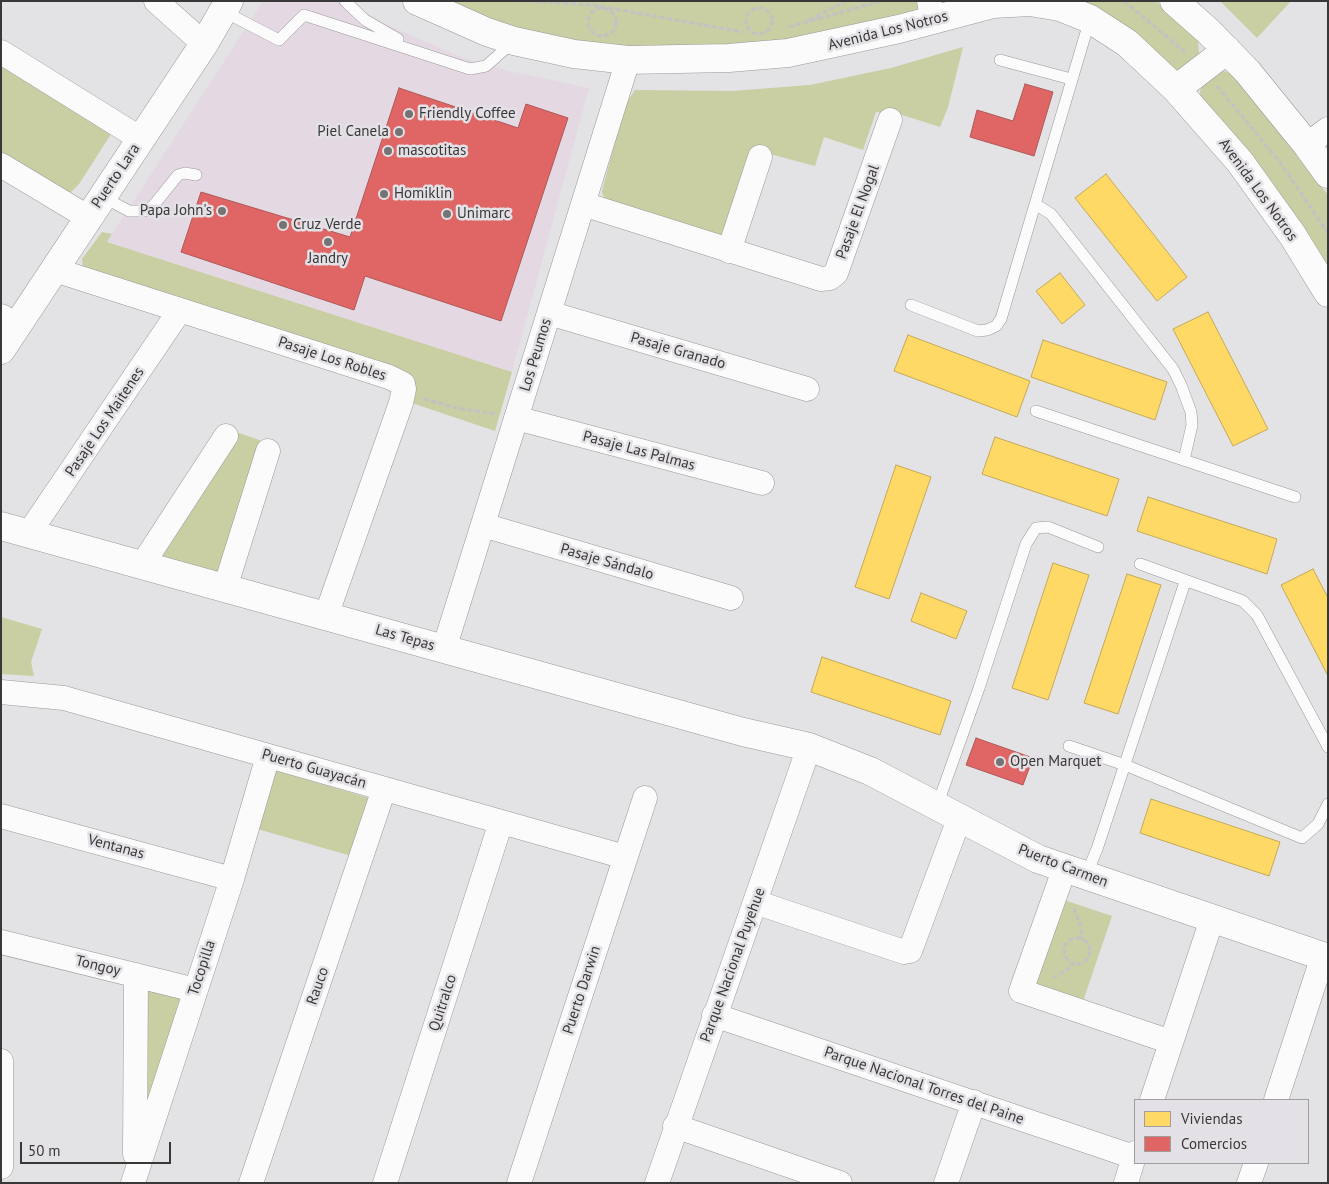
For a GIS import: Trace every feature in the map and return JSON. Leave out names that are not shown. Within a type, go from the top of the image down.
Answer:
[{"type":"street","points":[[156,1],[204,44]]},
{"type":"street","name":"Avenida Los Notros","points":[[417,1],[487,32],[514,41],[574,54],[628,60],[729,58],[788,53],[931,11],[1013,2],[1060,7],[1090,19],[1127,43],[1176,89],[1240,162],[1293,236],[1328,292]]},
{"type":"street","points":[[1174,1],[1227,50],[1270,97],[1317,137],[1328,174]]},
{"type":"street","name":"Puerto Lara","points":[[1,350],[9,321],[55,270],[204,44],[226,6]]},
{"type":"street","points":[[1176,89],[1227,50]]},
{"type":"street","points":[[1,52],[141,139]]},
{"type":"street","name":"Los Peumos","points":[[444,649],[628,60]]},
{"type":"street","name":"Pasaje El Nogal","points":[[729,251],[821,279],[830,278],[836,273],[890,120]]},
{"type":"street","points":[[583,204],[729,251],[760,157]]},
{"type":"street","points":[[1,165],[96,207]]},
{"type":"street","name":"Pasaje Los Robles","points":[[55,270],[389,377],[403,384],[404,389],[326,616]]},
{"type":"street","name":"Pasaje Los Maitenes","points":[[29,533],[180,310]]},
{"type":"street","name":"Pasaje Granado","points":[[549,313],[807,389]]},
{"type":"street","name":"Pasaje Las Palmas","points":[[516,418],[762,483]]},
{"type":"street","points":[[142,565],[226,436]]},
{"type":"street","points":[[225,588],[268,451]]},
{"type":"street","name":"Pasaje Sándalo","points":[[483,525],[731,598]]},
{"type":"street","name":"Las Tepas","points":[[1,526],[743,732],[809,747]]},
{"type":"street","name":"Puerto Guayacán","points":[[1,692],[64,698],[625,857]]},
{"type":"street","name":"Puerto Carmen","points":[[809,747],[870,771],[1006,844],[1075,873],[1325,957]]},
{"type":"street","name":"Parque Nacional Puyehue","points":[[657,1183],[675,1126],[809,747]]},
{"type":"street","name":"Tocopilla","points":[[134,1180],[232,879],[268,756]]},
{"type":"street","name":"Rauco","points":[[251,1183],[384,789]]},
{"type":"street","name":"Puerto Darwin","points":[[519,1183],[645,798]]},
{"type":"street","points":[[755,902],[904,952],[910,951],[948,812]]},
{"type":"street","name":"Ventanas","points":[[1,816],[232,879]]},
{"type":"street","name":"Quitralco","points":[[385,1183],[501,822]]},
{"type":"street","points":[[1075,873],[1021,990],[1171,1042]]},
{"type":"street","points":[[1152,1099],[1212,919]]},
{"type":"street","name":"Tongoy","points":[[1,942],[195,990]]},
{"type":"street","points":[[1276,1099],[1325,957]]},
{"type":"street","name":"Tocopilla","points":[[134,1180],[136,975]]},
{"type":"street","name":"Parque Nacional Torres del Paine","points":[[714,1015],[1134,1155]]},
{"type":"street","points":[[1,1061],[1,1166]]},
{"type":"street","points":[[946,1183],[974,1102]]},
{"type":"street","points":[[675,1126],[840,1183]]},
{"type":"street","points":[[1126,1183],[1134,1158]]},
{"type":"street","points":[[1249,1183],[1256,1164]]},
{"type":"lane","points":[[345,1],[365,20],[390,34],[403,46]]},
{"type":"lane","points":[[226,6],[279,40],[304,15],[470,69],[486,66],[514,41]]},
{"type":"lane","points":[[911,305],[978,331],[996,326],[1001,319],[1090,19]]},
{"type":"lane","points":[[1000,60],[1071,79]]},
{"type":"lane","points":[[96,207],[144,211],[152,206],[178,175],[185,173],[196,175]]},
{"type":"lane","points":[[1035,204],[1052,214],[1173,369],[1182,385],[1191,412],[1191,436],[1184,460]]},
{"type":"lane","points":[[1036,411],[1295,497]]},
{"type":"lane","points":[[948,812],[973,706],[1026,544],[1036,528],[1048,527],[1098,546]]},
{"type":"lane","points":[[1140,564],[1185,582],[1243,601],[1258,615],[1328,747]]},
{"type":"lane","points":[[1075,873],[1125,765],[1185,582]]},
{"type":"lane","points":[[1069,746],[1125,765],[1302,838],[1318,824],[1328,804]]},
{"type":"path","points":[[526,1],[604,7],[758,33],[776,30]]},
{"type":"path","points":[[802,23],[846,1]]},
{"type":"path","points":[[784,28],[881,1]]},
{"type":"path","points":[[1124,1],[1159,28],[1202,69],[1264,142],[1328,233]]},
{"type":"path","points":[[604,7],[610,9],[616,20],[612,32],[600,36],[590,29],[588,17],[597,8],[604,7]]},
{"type":"path","points":[[762,8],[771,17],[771,23],[769,28],[758,33],[748,27],[747,15],[751,10],[762,8]]},
{"type":"path","points":[[404,389],[431,402],[516,418]]},
{"type":"path","points":[[1072,903],[1081,928],[1082,939],[1089,946],[1089,956],[1083,962],[1073,963],[1066,957],[1065,947],[1070,940],[1082,939]]},
{"type":"shaded area","points":[[263,1],[348,1],[383,23],[466,59],[509,71],[589,88],[512,372],[107,242]]},
{"type":"green space","points":[[440,1],[918,1],[918,8],[913,14],[766,44],[647,49],[543,37]]},
{"type":"green space","points":[[1077,1],[1156,1],[1198,38],[1199,54],[1179,72],[1171,69]]},
{"type":"green space","points":[[1220,1],[1291,1],[1257,38]]},
{"type":"green space","points":[[963,47],[948,107],[940,127],[899,114],[876,112],[863,150],[824,137],[815,166],[755,150],[751,151],[748,155],[729,228],[719,237],[605,200],[602,192],[625,105],[635,90],[732,91],[810,85],[891,68]]},
{"type":"green space","points":[[1,57],[111,134],[79,184],[71,192],[64,193],[1,156]]},
{"type":"green space","points":[[1220,70],[1237,75],[1328,195],[1328,277],[1201,101],[1200,92],[1202,85]]},
{"type":"green space","points":[[102,232],[112,234],[107,242],[512,372],[495,431],[409,402],[415,379],[412,375],[92,272],[83,267],[82,259]]},
{"type":"green space","points":[[236,432],[262,441],[221,573],[161,561],[159,550]]},
{"type":"green space","points":[[1,617],[42,629],[31,662],[34,676],[1,674]]},
{"type":"green space","points":[[271,769],[372,799],[355,857],[254,828]]},
{"type":"green space","points":[[1064,900],[1112,916],[1081,1007],[1034,987]]},
{"type":"green space","points":[[144,988],[180,996],[181,1001],[139,1140]]},
{"type":"building: Viviendas","points":[[1106,174],[1187,277],[1157,301],[1075,198]]},
{"type":"building: Viviendas","points":[[1060,273],[1085,305],[1062,324],[1036,291]]},
{"type":"building: Viviendas","points":[[1208,312],[1268,429],[1233,446],[1173,329]]},
{"type":"building: Viviendas","points":[[908,335],[1030,381],[1017,417],[894,371]]},
{"type":"building: Viviendas","points":[[1043,340],[1167,382],[1155,420],[1031,377]]},
{"type":"building: Viviendas","points":[[995,437],[1119,479],[1107,516],[982,474]]},
{"type":"building: Viviendas","points":[[896,465],[931,477],[889,599],[855,587]]},
{"type":"building: Viviendas","points":[[1148,497],[1277,539],[1267,574],[1137,531]]},
{"type":"building: Viviendas","points":[[1053,563],[1089,575],[1048,700],[1012,688]]},
{"type":"building: Viviendas","points":[[1313,569],[1328,598],[1328,676],[1281,585]]},
{"type":"building: Viviendas","points":[[1127,574],[1161,585],[1118,714],[1084,703]]},
{"type":"building: Viviendas","points":[[921,593],[967,611],[956,639],[911,621]]},
{"type":"building: Viviendas","points":[[822,657],[951,701],[940,735],[811,692]]},
{"type":"building: Viviendas","points":[[1151,799],[1280,842],[1269,876],[1140,833]]},
{"type":"building: Comercios","points":[[1025,84],[1053,92],[1034,156],[970,137],[977,110],[1013,121]]},
{"type":"building: Comercios","name":"Unimarc","points":[[399,88],[518,128],[526,104],[568,118],[501,321],[365,276],[354,310],[181,252],[201,192],[350,237]]},
{"type":"building: Comercios","name":"Open Marquet","points":[[976,738],[1033,758],[1023,785],[966,765]]},
{"type":"place","name":"Friendly Coffee","points":[[409,114]]},
{"type":"place","name":"Piel Canela","points":[[399,132]]},
{"type":"place","name":"mascotitas","points":[[388,151]]},
{"type":"place","name":"Homiklin","points":[[384,194]]},
{"type":"place","name":"Papa John's","points":[[222,211]]},
{"type":"place","name":"Unimarc","points":[[447,214]]},
{"type":"place","name":"Cruz Verde","points":[[283,225]]},
{"type":"place","name":"Jandry","points":[[328,242]]},
{"type":"place","name":"Open Marquet","points":[[1000,762]]}]
